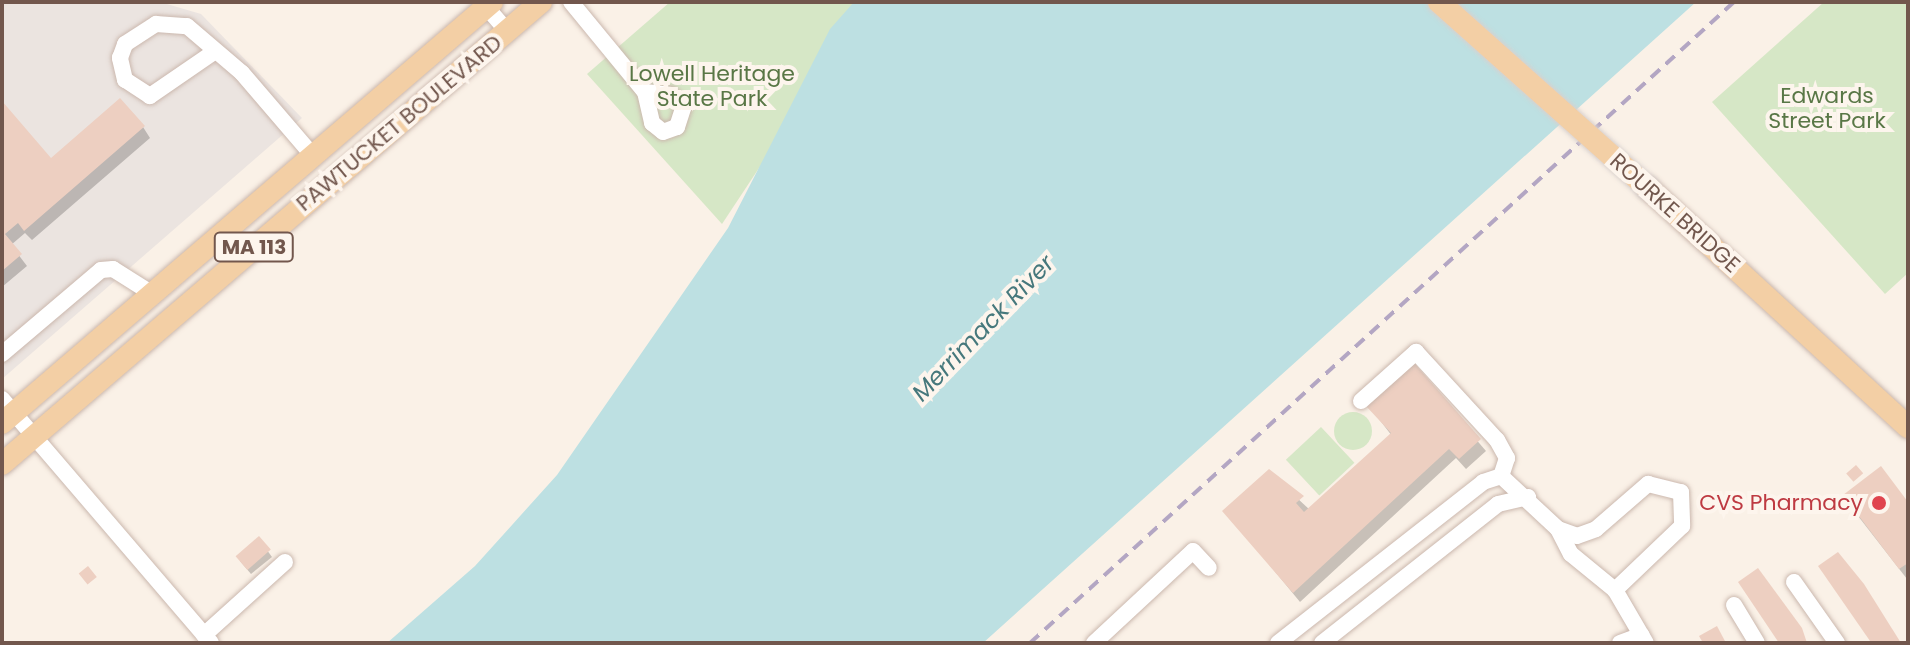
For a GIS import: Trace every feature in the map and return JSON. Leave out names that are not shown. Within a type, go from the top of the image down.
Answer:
[{"type":"main road","name":"PAWTUCKET BOULEVARD","points":[[2,464],[541,2]]},
{"type":"main road","name":"ROURKE BRIDGE","points":[[1439,2],[1648,188],[1908,427]]},
{"type":"main road","name":"PAWTUCKET BOULEVARD","points":[[5,412],[314,157],[487,4]]},
{"type":"street","points":[[571,2],[645,92]]},
{"type":"street","points":[[487,4],[507,31]]},
{"type":"street","points":[[214,52],[150,96],[125,80],[120,58],[125,44],[156,24],[187,26],[242,73],[314,157]]},
{"type":"street","points":[[2,354],[101,270],[125,274],[151,293]]},
{"type":"street","points":[[1361,401],[1416,352],[1497,440],[1507,458],[1501,476]]},
{"type":"street","points":[[5,412],[32,438],[208,639],[285,562]]},
{"type":"street","points":[[1501,476],[1528,497],[1558,529],[1571,554],[1615,590],[1644,639],[1620,643]]},
{"type":"street","points":[[1278,643],[1483,482],[1501,476]]},
{"type":"street","points":[[1558,529],[1577,536],[1596,529],[1648,484],[1681,492],[1682,526],[1615,590]]},
{"type":"street","points":[[1322,643],[1498,504],[1528,497]]},
{"type":"street","points":[[1094,643],[1193,551],[1209,568]]},
{"type":"street","points":[[1794,582],[1837,643]]},
{"type":"street","points":[[1734,605],[1757,643]]},
{"type":"shaded area","points":[[2,2],[160,2],[201,14],[302,118],[2,379]]},
{"type":"green space","name":"Lowell Heritage State Park","points":[[670,2],[869,2],[722,224],[587,74]]},
{"type":"green space","name":"Edwards Street Park","points":[[1824,2],[1908,2],[1908,273],[1885,294],[1712,102]]},
{"type":"green space","points":[[1353,412],[1366,418],[1372,431],[1366,444],[1353,450],[1340,444],[1334,431],[1340,418]]},
{"type":"green space","points":[[1321,427],[1354,463],[1319,496],[1286,460]]},
{"type":"water","name":"Merrimack River","points":[[854,2],[1696,2],[983,643],[387,643],[475,566],[557,475],[728,228],[830,29]]},
{"type":"building","points":[[120,98],[145,126],[24,231],[18,223],[5,234],[22,254],[2,271],[2,101],[51,158]]},
{"type":"building","points":[[1414,363],[1481,439],[1459,459],[1449,449],[1293,593],[1222,511],[1269,469],[1304,496],[1296,503],[1304,512],[1391,433],[1366,406]]},
{"type":"building","points":[[1856,465],[1863,473],[1853,482],[1846,474]]},
{"type":"building","name":"CVS Pharmacy","points":[[1881,466],[1908,502],[1908,563],[1899,569],[1843,495]]},
{"type":"building","points":[[259,536],[271,550],[247,570],[236,556]]},
{"type":"building","points":[[1838,552],[1864,584],[1901,643],[1870,641],[1818,566]]},
{"type":"building","points":[[88,566],[97,577],[87,584],[79,574]]},
{"type":"building","points":[[1758,568],[1802,628],[1807,643],[1779,643],[1738,582]]},
{"type":"building","points":[[1717,626],[1726,643],[1703,643],[1699,636]]},
{"type":"railway","points":[[1030,643],[1734,2]]},
{"type":"place","name":"CVS Pharmacy","points":[[1879,503]]}]
